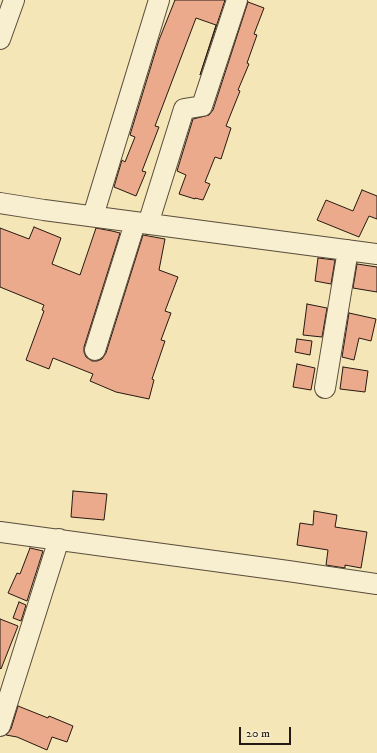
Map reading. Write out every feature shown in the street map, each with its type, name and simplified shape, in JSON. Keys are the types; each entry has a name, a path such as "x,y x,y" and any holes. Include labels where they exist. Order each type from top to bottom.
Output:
{"street":[{"path":"0,39 14,0"},
{"path":"92,216 159,0"},
{"path":"95,350 184,109 202,106 237,0"},
{"path":"0,203 377,254"},
{"path":"325,388 348,250"},
{"path":"0,532 377,584"},
{"path":"0,726 59,539"}],"building":[{"path":"175,0 225,0 200,75 216,25 196,18 155,126 159,127 142,171 146,172 136,196 114,187 122,160 125,162 135,137 130,135 159,40"},
{"path":"248,2 264,8 254,34 257,35 247,63 249,64 238,90 240,91 226,126 231,128 221,159 215,157 205,182 210,184 203,200 179,194 186,175 177,171 193,119 209,115 213,110"},
{"path":"362,190 377,196 377,219 369,216 359,237 317,220 326,200 353,211"},
{"path":"34,227 61,238 52,264 80,275 96,228 120,233 84,347 86,357 92,361 102,359 106,353 143,235 165,239 159,270 178,277 165,311 171,313 161,340 165,341 152,379 154,380 149,399 116,392 90,381 93,374 53,358 49,369 26,360 44,311 42,310 44,305 0,287 0,228 29,239"},
{"path":"318,258 335,260 331,284 315,281"},
{"path":"357,264 377,267 377,292 353,288"},
{"path":"307,304 327,308 322,337 303,335"},
{"path":"349,313 376,319 371,341 359,338 354,360 342,357"},
{"path":"297,339 312,341 310,355 295,352"},
{"path":"297,364 315,368 311,390 293,387"},
{"path":"343,367 368,371 365,392 340,389"},
{"path":"73,491 107,494 104,520 71,517"},
{"path":"314,511 337,515 335,527 367,532 361,568 345,565 345,568 326,565 328,550 297,545 300,523 313,525"},
{"path":"30,548 43,551 27,601 8,593 17,573 20,574"},
{"path":"19,602 26,605 21,621 13,618"},
{"path":"0,619 18,626 1,669 0,668"},
{"path":"18,706 73,726 67,742 52,737 47,750 17,737 6,735 11,729"}]}
